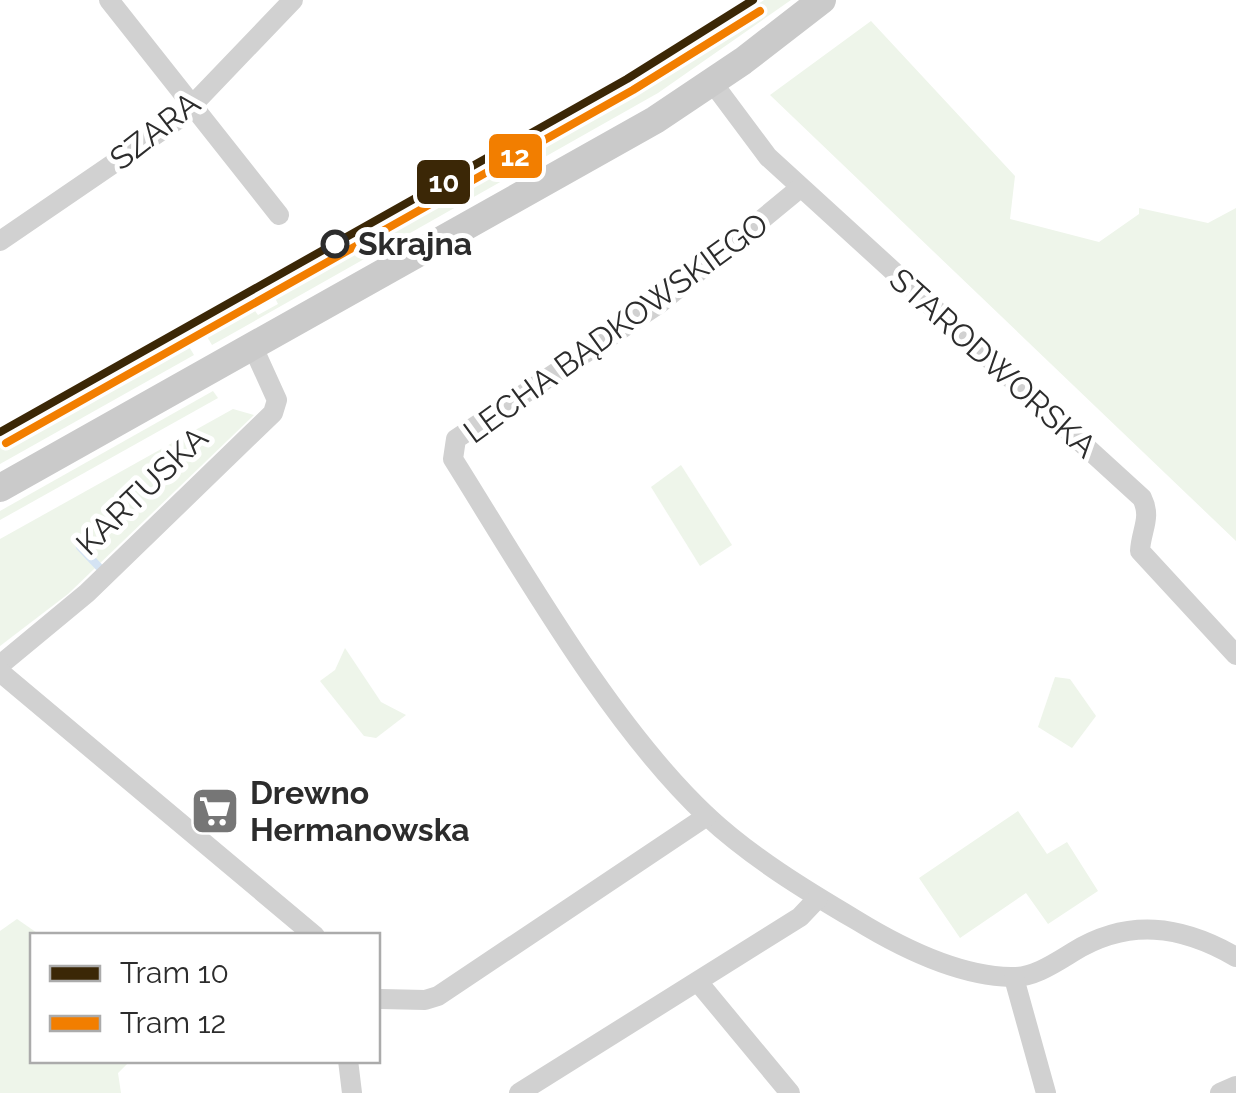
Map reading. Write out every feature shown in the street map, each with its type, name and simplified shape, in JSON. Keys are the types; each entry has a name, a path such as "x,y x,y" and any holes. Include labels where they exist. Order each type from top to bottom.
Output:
{"main road":[{"name":"KARTUSKA","path":"0,488 613,144 712,82 822,0"}],"street":[{"path":"109,0 278,215"},
{"name":"SZARA","path":"0,241 193,106 294,0"},
{"name":"STARODWORSKA","path":"712,82 768,157 800,188 1142,498 1147,527 1140,551 1236,655"},
{"name":"LECHA BĄDKOWSKIEGO","path":"800,188 659,304 456,440 453,459 614,703 707,816 818,898 924,954 974,971 1014,978"},
{"name":"KARTUSKA","path":"0,668 87,592 273,413 277,400 274,389 252,345"},
{"path":"0,668 312,933"},
{"path":"380,999 425,1000 438,996 707,816"},
{"path":"520,1093 800,916 818,898"},
{"path":"1046,1093 1014,978 1048,968 1094,939 1130,927 1170,930 1236,957"},
{"path":"698,982 790,1093"},
{"path":"348,1063 352,1093"},
{"path":"1220,1093 1236,1086"}],"shaded area":[{"path":"764,0 791,0 658,93 212,345 206,335 253,308 258,315 278,304 274,296 367,243 363,234 703,42"},
{"path":"871,21 1015,176 1010,219 1099,242 1139,214 1139,208 1208,223 1236,208 1236,541 770,95"},
{"path":"182,335 194,355 0,464 0,437"},
{"path":"213,391 218,398 0,520 0,511"},
{"path":"233,409 254,415 68,594 0,646 0,539"},
{"path":"681,465 732,545 700,566 651,487"},
{"path":"345,648 381,702 406,715 376,738 364,736 320,681 335,670"},
{"path":"1055,677 1070,679 1096,716 1072,748 1038,727"},
{"path":"1018,811 1047,854 1067,842 1098,891 1048,924 1026,893 960,938 919,878"},
{"path":"17,919 37,933 30,933 30,1063 128,1063 118,1073 121,1093 0,1093 0,931"}],"waterway":[{"path":"80,547 99,567"}],"tram line":[{"name":"10","path":"0,432 627,79 753,0"},
{"name":"12","path":"6,443 633,90 760,11"}],"place":[{"name":"Skrajna","path":"335,244"},
{"name":"Drewno Hermanowska","path":"215,811"}]}
